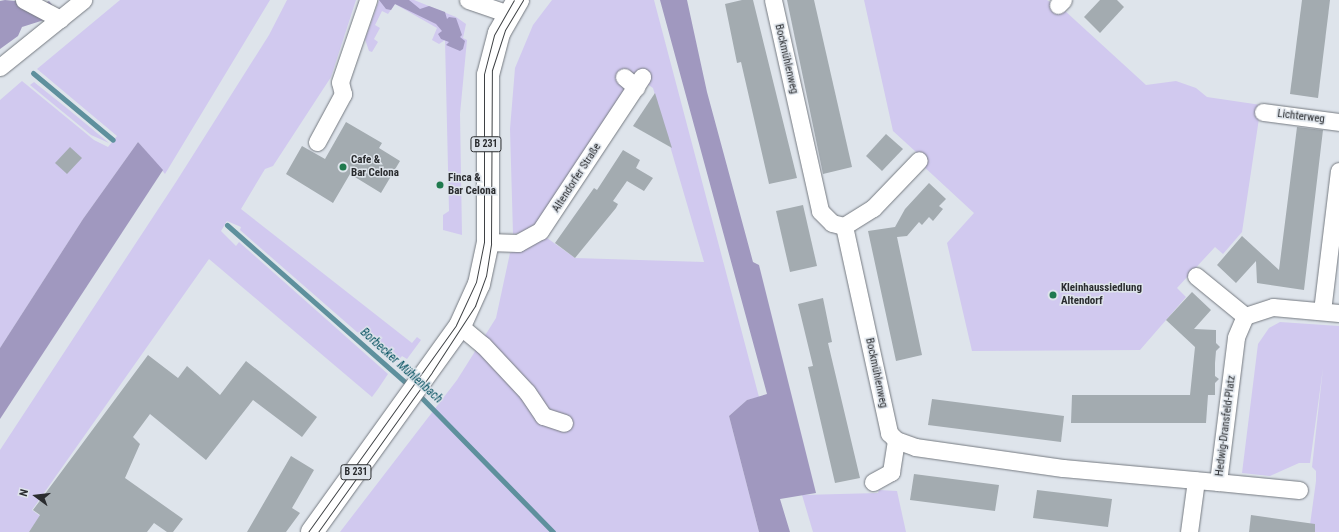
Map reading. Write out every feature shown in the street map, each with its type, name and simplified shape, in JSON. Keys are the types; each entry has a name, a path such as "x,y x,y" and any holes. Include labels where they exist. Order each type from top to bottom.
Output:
{"main road":[{"name":"B 231","path":"312,532 430,370 460,326 479,284 488,242 488,75 494,47 513,7"}],"street":[{"path":"24,0 60,19"},
{"path":"0,67 83,0"},
{"path":"317,142 343,94 340,82 368,0"},
{"path":"468,0 513,7"},
{"name":"Bockmühlenweg","path":"773,0 820,211 832,223 844,226 889,433 896,440"},
{"name":"Altendorfer Straße","path":"488,242 518,243 540,231 634,80"},
{"name":"Lichterweg","path":"1263,112 1339,122"},
{"path":"844,226 873,208 919,160"},
{"path":"1322,311 1339,171"},
{"path":"1196,276 1245,316 1273,307 1339,313"},
{"name":"Hedwig-Dransfeld-Platz","path":"1245,316 1236,337 1218,482 1299,490"},
{"path":"460,326 483,345 522,386 543,416 564,423"},
{"path":"873,482 891,472 896,440 915,447 1063,468 1218,482"},
{"path":"1189,532 1196,480"}],"shaded area":[{"path":"5,0 43,4 49,1 53,6 44,20 22,27 18,36 0,49 0,1"},
{"path":"120,0 270,0 165,174 138,142 83,219 0,348 0,100 22,81 94,140 108,147 117,136 37,69"},
{"path":"287,0 356,0 331,77 273,166 265,169 241,209 412,343 417,337 421,340 407,359 402,356 397,362 383,351 381,353 240,230 241,227 227,221 221,231 236,246 239,242 388,374 378,389 372,397 209,259 32,510 40,516 29,532 0,532 0,450 176,182 269,35"},
{"path":"379,0 414,0 456,17 466,24 463,38 467,40 460,114 462,235 443,230 443,215 449,211 445,40 439,44 432,40 437,28 395,4 388,14 382,11 375,25 380,28 374,39 378,42 372,52 369,51 365,39"},
{"path":"379,0 409,0 420,9 429,6 445,12 447,19 449,17 456,18 462,35 460,37 465,41 463,49 460,51 446,45 449,42 441,39 438,34 442,31 436,24 395,4 391,10 386,9"},
{"path":"552,0 654,0 759,397 747,400 729,416 759,532 340,532 457,380 496,318 510,253 547,238 575,258 704,262 653,88 634,75 541,221 521,233 513,234 510,129 515,68 533,25"},
{"path":"660,0 687,0 707,92 753,262 759,265 816,493 780,499 790,532 759,532 729,416 747,400 767,394"},
{"path":"864,0 1047,0 1064,10 1146,85 1176,81 1196,88 1207,97 1261,105 1242,232 1223,254 1215,247 1177,288 1186,297 1140,350 972,351 947,243 974,213 921,164 916,152 893,131"},
{"path":"34,82 109,143 91,135 30,85"},
{"path":"138,142 163,170 0,419 0,348 83,219"},
{"path":"1280,322 1339,326 1339,532 1309,532 1316,481 1316,471 1312,467 1323,368 1310,463 1299,463 1270,476 1242,473 1258,344 1269,328"},
{"path":"879,490 897,491 906,532 813,532 802,495 878,493"}],"building":[{"path":"742,0 753,0 797,178 769,184 741,62 737,63 725,4"},
{"path":"787,0 814,0 852,167 823,174"},
{"path":"1100,0 1117,0 1124,7 1100,33 1084,17"},
{"path":"1302,0 1330,0 1318,98 1290,94"},
{"path":"655,93 672,148 633,126"},
{"name":"Cafe & Bar Celona","path":"346,122 382,143 379,148 400,161 381,193 350,174 333,203 286,174 302,146 325,159"},
{"path":"1297,127 1323,130 1304,290 1257,283 1256,261 1236,283 1217,265 1242,236 1279,270"},
{"path":"886,134 903,149 882,171 866,156"},
{"path":"70,147 82,158 67,174 55,163"},
{"path":"623,150 640,160 636,168 653,178 644,191 627,181 613,201 618,204 616,208 575,258 555,243 594,188 597,190"},
{"path":"929,183 946,199 939,206 943,209 933,221 929,217 922,225 919,222 907,236 897,237 922,355 896,361 868,231 895,227 905,209"},
{"path":"803,205 817,266 790,272 776,211"},
{"path":"1192,292 1211,310 1194,329 1216,330 1216,343 1220,347 1216,351 1215,363 1215,376 1219,379 1215,383 1215,395 1208,395 1206,423 1071,423 1072,395 1190,395 1195,347 1166,320"},
{"path":"823,298 832,342 828,343 860,478 835,483 808,367 813,366 798,304"},
{"path":"148,355 178,378 187,366 220,395 246,361 317,417 302,437 253,400 206,460 150,414 133,437 140,444 125,478 183,519 173,532 167,532 154,523 147,532 29,532 40,515 33,510"},
{"path":"932,399 1064,416 1061,442 928,425"},
{"path":"291,456 314,470 292,508 300,513 286,532 247,532"},
{"path":"914,474 999,485 995,511 910,500"},
{"path":"1037,490 1112,499 1108,527 1033,518"},
{"path":"1251,515 1315,524 1315,532 1249,532"}],"waterway":[{"name":"Borbecker Mühlenbach","path":"33,73 113,140"},
{"name":"Borbecker Mühlenbach","path":"227,225 411,387"},
{"name":"Borbecker Mühlenbach","path":"418,394 553,532"}],"tram line":[{"path":"308,532 456,325 476,282 484,242 484,74 494,35 514,0"},
{"path":"318,532 432,372 475,306 486,276 491,243 492,70 505,30 523,0"}],"place":[{"name":"Cafe & Bar Celona","path":"343,167"},
{"name":"Finca & Bar Celona","path":"440,185"},
{"name":"Kleinhaussiedlung Altendorf","path":"1053,295"}]}
